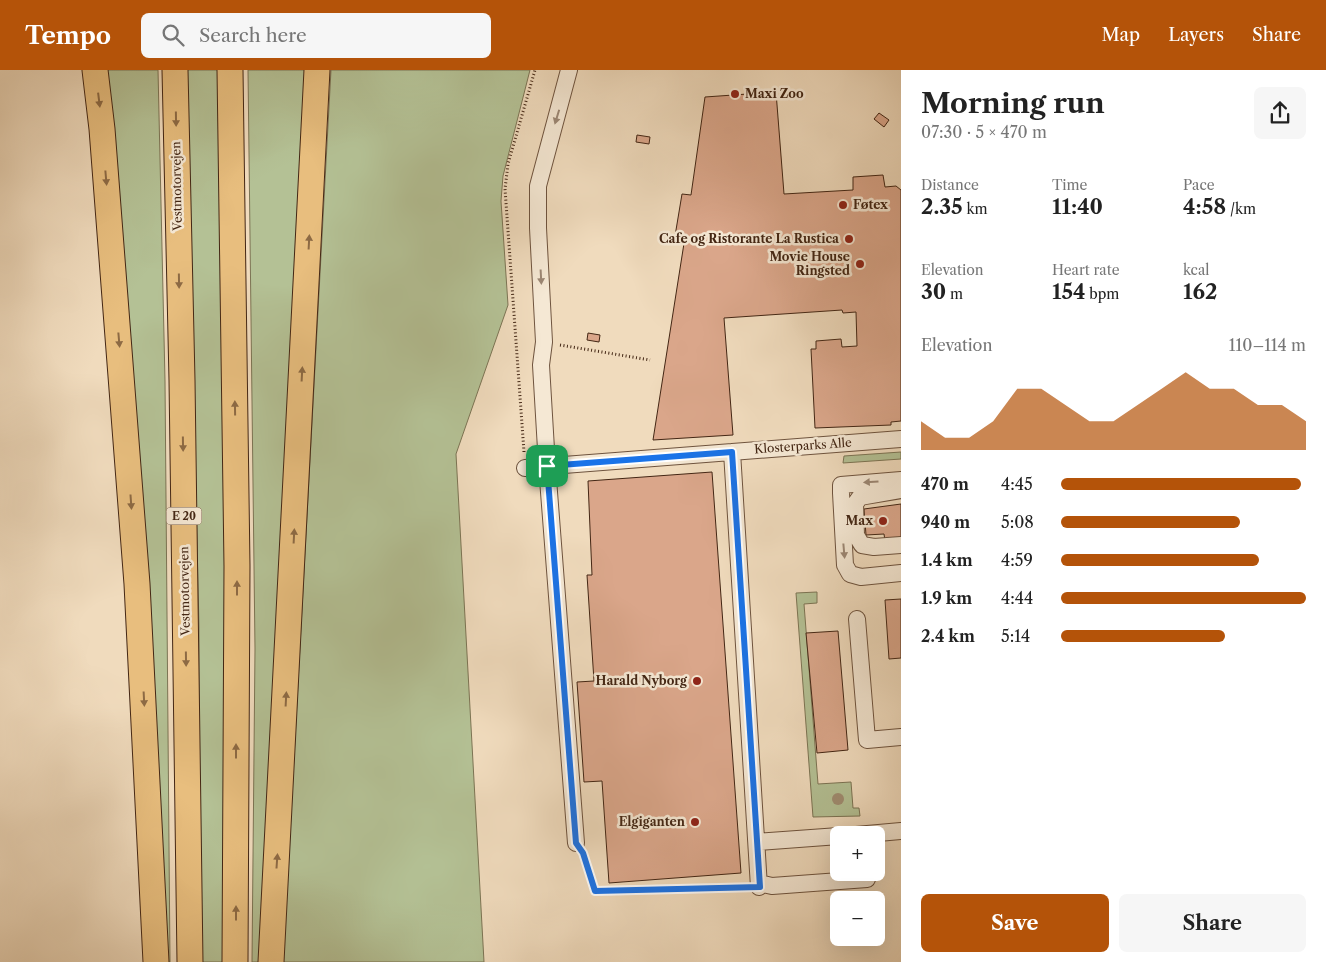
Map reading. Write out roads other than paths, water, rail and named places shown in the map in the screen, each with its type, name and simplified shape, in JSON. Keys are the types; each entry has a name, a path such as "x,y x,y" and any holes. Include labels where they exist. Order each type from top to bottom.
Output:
{"highway":[{"path":"95,70 102,129 138,584 156,962"},
{"name":"Vestmotorvejen","path":"175,70 182,380 190,962"},
{"path":"230,70 237,566 235,962"},
{"path":"271,962 317,70"}],"street":[{"path":"569,70 538,186 538,228 544,342 541,365 547,466 576,843"},
{"name":"Klosterparks Alle","path":"525,468 901,439"},
{"path":"732,452 759,885 772,886 840,881"},
{"path":"901,480 842,484 841,493 845,565 850,574 861,577 901,573"},
{"path":"901,490 860,497 855,504 856,535 862,544 874,547 901,545"},
{"path":"857,620 867,740 901,737"},
{"path":"885,833 901,832"},
{"path":"757,842 830,837"}],"place":[{"name":"Maxi Zoo","path":"735,94"},
{"name":"Føtex","path":"843,205"},
{"name":"Cafe og Ristorante La Rustica","path":"849,239"},
{"name":"Movie House Ringsted","path":"860,264"},
{"name":"Max","path":"883,521"},
{"name":"Harald Nyborg","path":"697,681"},
{"name":"Elgiganten","path":"695,822"}]}
